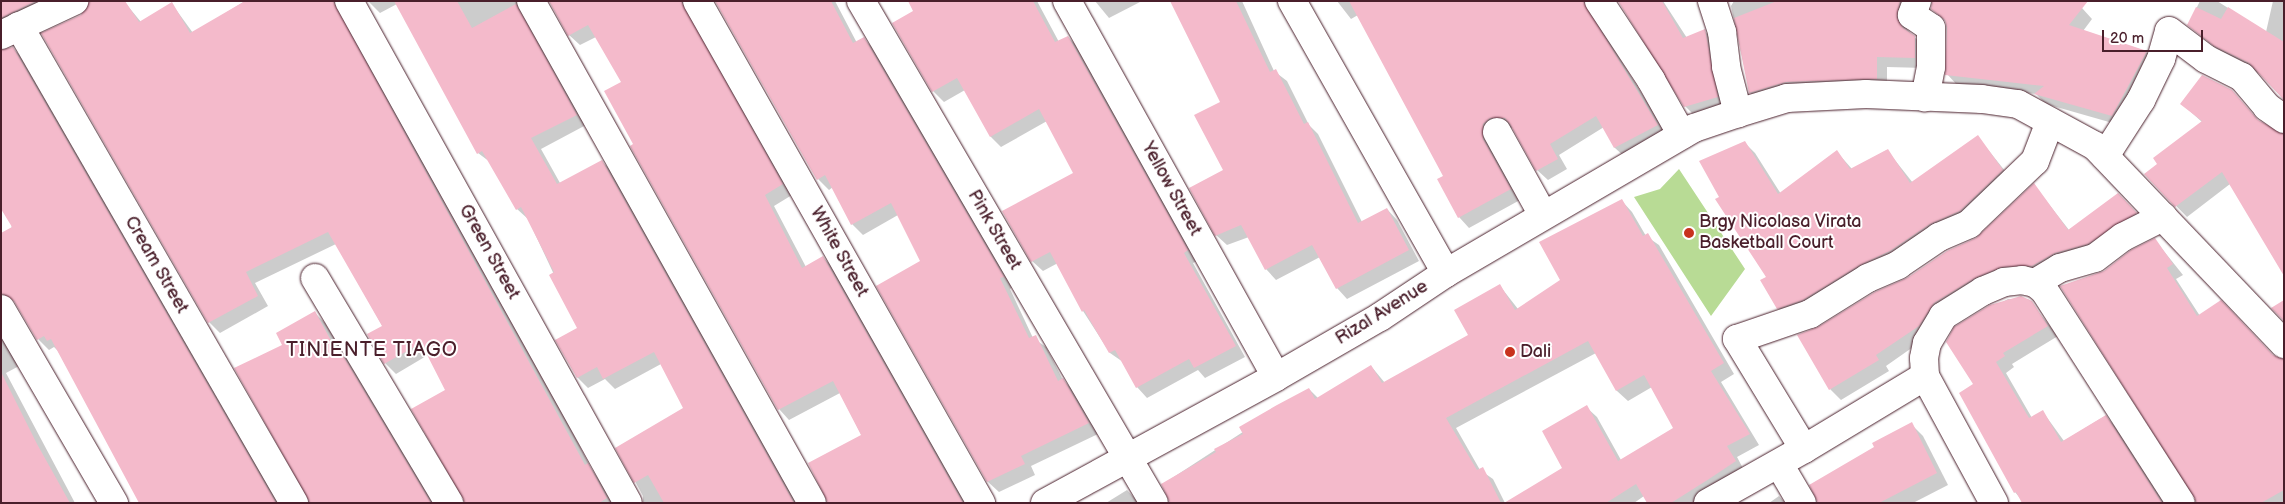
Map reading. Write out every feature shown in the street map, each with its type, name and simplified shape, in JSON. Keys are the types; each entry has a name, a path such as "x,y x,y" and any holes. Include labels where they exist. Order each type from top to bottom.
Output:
{"street":[{"path":"10,31 74,1"},
{"name":"Green Street","path":"349,1 628,503"},
{"path":"531,1 812,503"},
{"name":"White Street","path":"697,1 980,503"},
{"name":"Pink Street","path":"861,1 1127,460 1154,503"},
{"name":"Yellow Street","path":"1066,1 1276,377"},
{"name":"Rizal Avenue","path":"1045,503 1127,460 1276,377 1380,317 1446,273 1292,1"},
{"path":"1599,1 1652,80 1682,135"},
{"path":"1712,1 1722,32 1726,67 1738,114"},
{"path":"1917,1 1912,15 1931,28 1931,67 1925,97"},
{"name":"Cream Street","path":"10,31 294,503"},
{"path":"2105,156 2141,100 2161,59 2169,31 2206,59 2242,77 2267,108 2284,119"},
{"path":"1446,273 1694,128 1787,98 1866,94 1982,99 2018,104 2095,146 2284,344"},
{"path":"1804,449 1737,339 1810,314 1868,278 1898,265 1939,237 1969,224 2035,161 2050,122"},
{"path":"1497,132 1543,215"},
{"path":"1994,503 1925,376 1927,342 1943,316 2004,282 2035,283 2060,268 2095,258 2123,237 2163,217"},
{"path":"315,278 449,503"},
{"path":"2035,283 2044,290 2081,344 2181,503"},
{"path":"1,309 114,503"},
{"path":"1708,503 1779,464 1925,376"},
{"path":"1779,464 1802,503"}],"green space":[{"name":"Brgy Nicolasa Virata Basketball Court","path":"1679,169 1745,269 1711,316 1634,197 1660,189"}],"building":[{"path":"1,1 36,1 1,18"},
{"path":"89,1 125,1 139,22 172,2 190,33 245,1 333,1 585,465 588,463 607,498 599,503 465,503 411,409 445,390 421,343 384,364 367,334 382,326 328,232 246,272 258,296 208,323 41,33 81,15"},
{"path":"394,1 457,1 472,28 516,4 577,115 531,138 557,184 602,160 794,503 664,503 648,475 634,483 615,448 683,408 654,352 603,379 597,367 577,378 555,340 577,328 549,275 554,272 521,207 516,210 482,151 477,154"},
{"path":"549,1 681,1 783,184 765,195 802,268 823,256 963,503 828,503 808,463 861,435 833,381 778,410 630,146 633,144 604,91 621,82 588,25 568,36"},
{"path":"715,1 831,1 853,43 864,37 1004,277 1000,278 1029,338 1036,335 1058,381 1063,378 1089,423 1021,456 1025,464 987,482 876,286 920,261 891,203 851,225 825,175 817,180"},
{"path":"908,1 1033,1 1055,42 1068,36 1188,250 1184,253 1236,346 1194,368 1189,359 1136,388 1115,350 1109,353 1084,310 1082,312 1050,252 1031,262 1002,211 1073,173 1039,109 990,137 957,78 932,92 892,23 913,11"},
{"path":"1170,1 1236,1 1270,72 1276,69 1304,124 1308,122 1358,223 1387,208 1409,250 1336,289 1312,245 1265,270 1241,225 1215,236 1189,188 1223,170 1194,115 1220,102"},
{"path":"1349,1 1583,1 1658,125 1614,148 1596,116 1550,144 1558,159 1536,171 1505,118 1490,118 1483,124 1483,139 1511,189 1458,218 1437,179 1443,176"},
{"path":"1618,1 1662,1 1683,38 1705,29 1718,97 1684,107"},
{"path":"1777,1 1900,1 1897,17 1903,28 1915,36 1915,58 1877,57 1877,79 1786,82 1749,93 1734,18"},
{"path":"1932,1 2088,1 2069,25 2147,51 2112,116 2034,94 2044,86 1945,75 1947,28 1945,20 1931,9"},
{"path":"2196,7 2221,19 2228,7 2284,42 2284,100 2249,63 2214,46 2187,25"},
{"path":"13,47 276,503 139,503 51,339 47,341 44,336 37,340 14,301 1,293 1,233 12,227 1,209 1,50"},
{"path":"2202,75 2232,90 2258,120 2284,134 2284,276 2222,172 2175,207 2144,174 2157,164 2153,158 2202,121 2180,104"},
{"path":"1978,135 2003,170 1960,211 1930,224 1890,251 1860,265 1803,300 1777,309 1760,280 1766,277 1715,199 1719,197 1699,161 1745,141 1778,194 1837,150 1850,169 1888,149 1910,183"},
{"path":"2034,183 2068,230 2118,193 2137,213 2088,244 2055,253 2032,266 2002,267 1975,278 1934,303 1919,326 1876,355 1879,360 1829,390 1797,335 1818,327 1875,292 1907,278 1947,251 1976,238"},
{"path":"1622,199 1643,236 1648,233 1724,363 1711,371 1750,434 1727,446 1736,461 1671,503 1647,503 1636,484 1606,503 1504,503 1562,468 1542,431 1587,405 1618,461 1673,428 1644,375 1616,391 1588,341 1446,418 1477,470 1483,467 1501,503 1170,503 1161,484 1216,452 1214,449 1243,434 1239,427 1277,405 1309,388 1315,399 1371,365 1382,383 1468,335 1454,310 1500,284 1515,310 1560,280 1539,242"},
{"path":"2155,238 2173,264 2167,268 2197,316 2221,300 2273,355 2284,359 2284,490 2261,503 2197,503 2060,286 2104,271 2131,250"},
{"path":"2021,296 2032,301 2048,326 2003,353 2005,356 1996,362 2029,418 2043,410 2061,442 2106,415 2162,503 2022,503 2016,492 2014,493 1959,393 1973,384 1946,342 1954,327 1990,305"},
{"path":"2284,300 2284,321 2271,308"},
{"path":"315,311 336,350 339,349 431,503 310,503 234,368 282,345 276,333"},
{"path":"1,372 37,444 70,503 1,503"},
{"path":"1912,422 1937,473 1879,503 1818,503 1809,485 1874,447 1872,443"}],"place":[{"name":"Brgy Nicolasa Virata Basketball Court","path":"1689,233"},
{"name":"Dali","path":"1510,352"}],"district":[{"name":"TINIENTE TIAGO","path":"372,350"}]}
